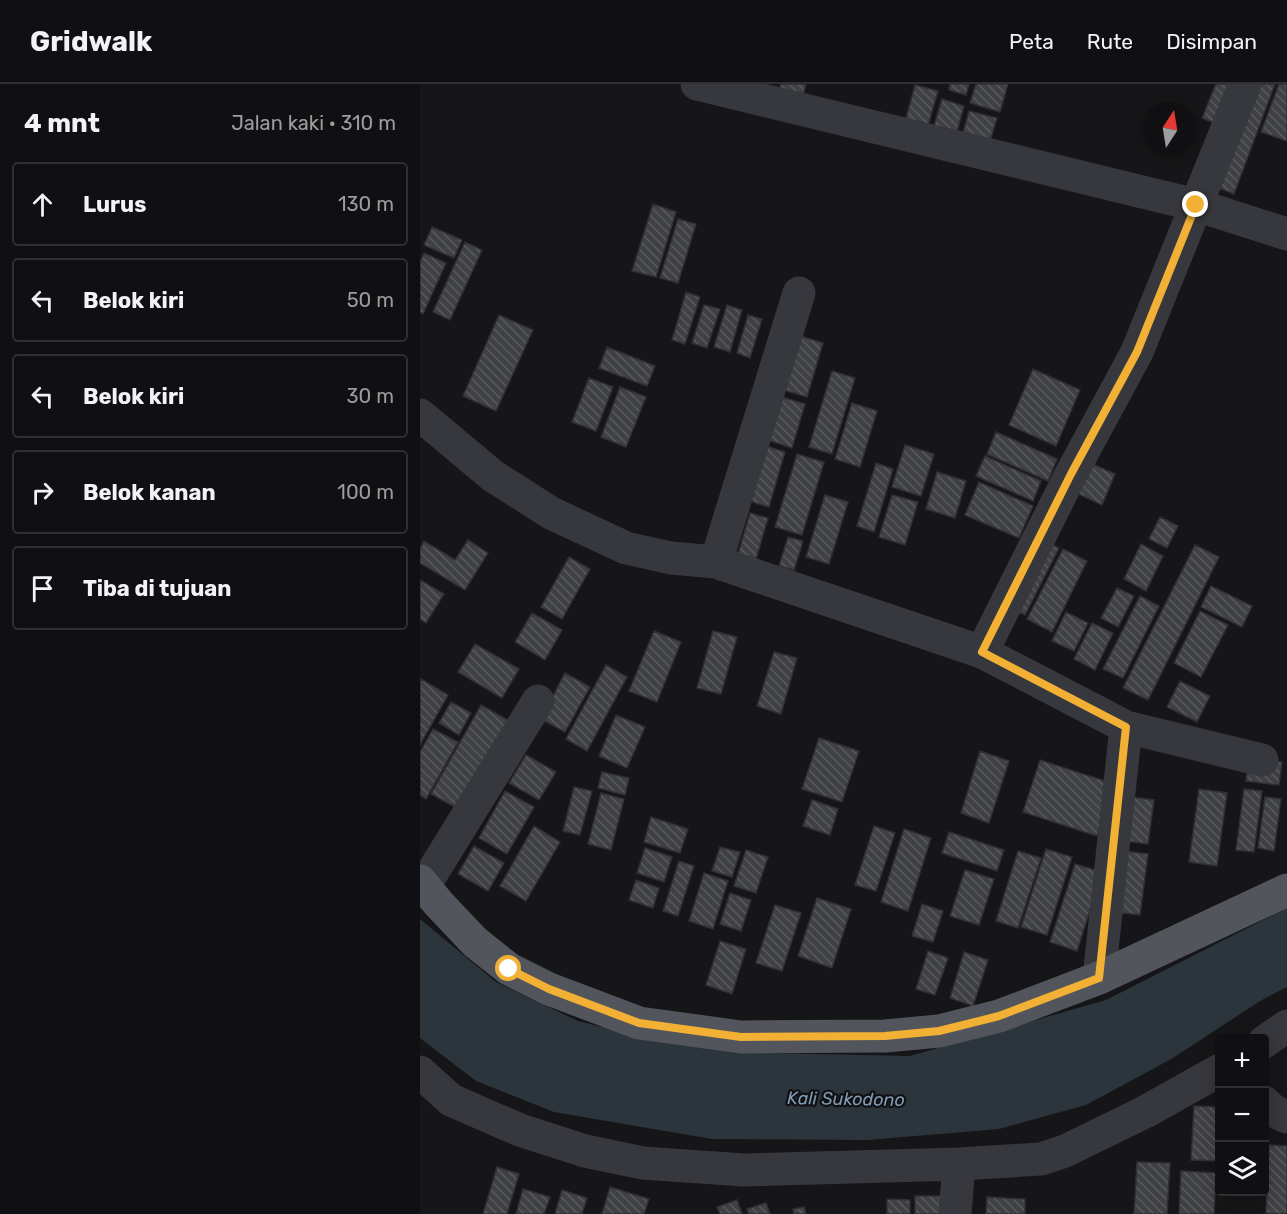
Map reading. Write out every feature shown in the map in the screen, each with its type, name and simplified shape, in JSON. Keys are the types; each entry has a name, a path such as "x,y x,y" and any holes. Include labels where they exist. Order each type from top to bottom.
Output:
{"main road":[{"path":"422,884 475,942 509,969 549,989 639,1023 741,1037 783,1038 885,1036 939,1031 999,1016 1099,978 1287,890"}],"street":[{"path":"697,84 1196,205 1287,234"},
{"path":"982,652 1071,474 1137,352 1245,84"},
{"path":"716,562 799,293"},
{"path":"420,415 493,476 551,513 626,548 670,558 716,562 982,652 1126,727 1262,760"},
{"path":"422,884 538,701"},
{"path":"1099,978 1126,727"},
{"path":"1269,1039 1287,1026"},
{"path":"420,1072 452,1100 520,1130 585,1151 643,1163 744,1170 959,1164 1041,1159 1065,1151 1145,1112 1215,1073"},
{"path":"1269,1108 1287,1117"},
{"path":"954,1214 959,1164"}],"water":[{"name":"Kali Sukodono","path":"1287,908 1287,987 1260,1001 1173,1058 1086,1105 999,1129 867,1140 712,1139 554,1112 476,1081 420,1038 420,919 496,982 578,1021 657,1041 769,1053 910,1056 1106,1000"}],"building":[{"path":"781,84 806,84 803,96 779,89"},
{"path":"950,84 969,84 966,95 949,90"},
{"path":"976,84 1008,84 1000,112 970,103"},
{"path":"1216,84 1239,84 1222,126 1202,118"},
{"path":"1252,84 1275,84 1234,194 1214,186"},
{"path":"1279,84 1287,84 1287,141 1261,132"},
{"path":"915,85 938,91 927,129 905,122"},
{"path":"942,99 964,106 956,135 933,129"},
{"path":"969,111 997,118 990,141 963,133"},
{"path":"653,204 676,212 656,277 632,271"},
{"path":"678,219 696,224 678,283 660,278"},
{"path":"432,227 462,240 454,258 424,245"},
{"path":"465,242 482,250 450,320 433,312"},
{"path":"424,253 446,263 423,314 420,312 420,262"},
{"path":"686,292 700,297 685,344 672,340"},
{"path":"704,305 720,309 707,348 692,343"},
{"path":"727,305 742,310 730,352 714,347"},
{"path":"499,315 533,330 496,411 463,396"},
{"path":"748,315 762,319 750,358 737,353"},
{"path":"794,334 823,343 807,397 777,388"},
{"path":"607,347 655,366 647,386 599,368"},
{"path":"1033,369 1080,390 1056,446 1009,425"},
{"path":"832,371 855,378 832,454 809,447"},
{"path":"589,378 613,387 596,431 572,422"},
{"path":"620,387 646,397 626,447 601,437"},
{"path":"775,395 805,404 792,448 762,438"},
{"path":"852,403 877,411 860,467 835,459"},
{"path":"996,432 1057,459 1048,481 987,454"},
{"path":"763,445 785,452 769,507 746,500"},
{"path":"905,445 934,454 921,496 892,487"},
{"path":"797,454 824,462 802,535 775,527"},
{"path":"985,456 1041,481 1033,501 976,476"},
{"path":"1088,462 1115,474 1102,505 1074,492"},
{"path":"876,463 893,469 874,532 857,526"},
{"path":"937,472 966,481 955,518 926,509"},
{"path":"979,482 1033,506 1019,538 965,515"},
{"path":"825,495 848,502 829,564 806,557"},
{"path":"892,495 918,502 905,545 879,537"},
{"path":"750,513 768,518 756,559 738,554"},
{"path":"1160,517 1178,526 1167,548 1149,539"},
{"path":"788,537 803,541 794,570 779,566"},
{"path":"468,540 488,553 465,590 420,563 420,549 424,541 455,560"},
{"path":"1042,540 1059,548 1025,615 1009,607"},
{"path":"1141,544 1163,556 1146,591 1124,579"},
{"path":"1195,545 1219,557 1148,700 1123,688"},
{"path":"1063,549 1087,561 1052,632 1027,619"},
{"path":"569,557 590,569 562,619 541,607"},
{"path":"420,580 444,594 426,623 420,619"},
{"path":"1211,586 1252,606 1242,627 1201,607"},
{"path":"1117,588 1134,596 1118,627 1101,618"},
{"path":"1140,596 1159,606 1123,678 1103,669"},
{"path":"1200,611 1228,625 1201,677 1174,663"},
{"path":"1066,612 1088,623 1074,651 1052,641"},
{"path":"532,613 562,630 545,660 515,642"},
{"path":"1092,623 1113,633 1095,670 1074,659"},
{"path":"654,631 681,642 657,702 629,691"},
{"path":"713,631 737,637 721,694 697,688"},
{"path":"475,644 519,669 502,698 458,672"},
{"path":"774,652 797,658 781,714 757,706"},
{"path":"606,665 627,677 587,751 566,739"},
{"path":"565,673 590,687 565,732 541,719"},
{"path":"421,679 448,695 420,745 420,681"},
{"path":"1180,681 1210,696 1197,722 1167,707"},
{"path":"451,702 471,713 459,735 439,723"},
{"path":"481,705 513,723 462,811 431,794"},
{"path":"616,715 645,727 627,768 599,756"},
{"path":"433,729 458,742 426,799 420,795 420,752"},
{"path":"819,738 859,751 842,802 802,789"},
{"path":"980,751 1009,761 989,823 961,813"},
{"path":"526,755 556,772 539,800 509,783"},
{"path":"1249,758 1282,762 1279,785 1246,781"},
{"path":"1040,760 1114,784 1097,836 1023,812"},
{"path":"602,772 629,778 625,795 598,788"},
{"path":"574,787 592,791 580,835 563,831"},
{"path":"1199,789 1227,793 1217,866 1189,862"},
{"path":"1244,789 1262,791 1254,852 1236,850"},
{"path":"505,791 534,807 507,854 479,838"},
{"path":"601,793 624,799 611,850 588,844"},
{"path":"1131,797 1154,800 1148,844 1125,841"},
{"path":"1265,797 1281,799 1274,851 1258,848"},
{"path":"812,800 838,809 830,835 803,826"},
{"path":"651,817 688,829 680,853 644,842"},
{"path":"534,826 560,842 526,901 500,886"},
{"path":"874,826 895,833 876,891 855,885"},
{"path":"904,829 931,838 908,911 881,902"},
{"path":"949,832 1004,850 997,871 942,853"},
{"path":"474,846 504,863 488,891 458,874"},
{"path":"720,847 740,852 732,877 712,871"},
{"path":"645,848 672,857 664,882 637,873"},
{"path":"1046,849 1072,857 1047,935 1021,927"},
{"path":"746,850 768,857 756,893 734,886"},
{"path":"1018,851 1041,858 1018,928 996,921"},
{"path":"1123,851 1148,854 1140,915 1114,912"},
{"path":"679,861 694,866 678,916 663,911"},
{"path":"1075,864 1102,872 1077,951 1050,942"},
{"path":"965,870 994,879 979,925 950,916"},
{"path":"704,873 728,881 713,929 689,921"},
{"path":"636,880 659,888 653,908 629,900"},
{"path":"730,893 751,900 741,931 720,924"},
{"path":"817,898 851,909 832,968 798,956"},
{"path":"922,904 943,911 933,942 912,936"},
{"path":"775,905 801,913 782,971 756,963"},
{"path":"720,941 746,949 732,994 706,985"},
{"path":"928,951 948,958 935,995 916,989"},
{"path":"964,952 988,960 973,1006 950,998"},
{"path":"1194,1106 1215,1107 1215,1161 1191,1160"},
{"path":"1269,1145 1287,1146 1287,1214 1266,1213 1267,1196 1269,1196"},
{"path":"1137,1162 1170,1163 1167,1214 1134,1214"},
{"path":"497,1167 519,1174 507,1214 483,1214"},
{"path":"1181,1171 1215,1173 1214,1214 1179,1214"},
{"path":"610,1187 649,1199 644,1214 602,1214"},
{"path":"523,1189 550,1197 544,1214 516,1214"},
{"path":"562,1190 587,1198 582,1214 555,1214"},
{"path":"915,1196 941,1196 941,1214 915,1214"},
{"path":"987,1197 1025,1199 1025,1214 986,1214"},
{"path":"887,1199 910,1200 910,1214 887,1214"},
{"path":"737,1200 742,1214 720,1214 717,1207"},
{"path":"766,1203 770,1214 749,1214 747,1209"},
{"path":"804,1207 806,1214 794,1214 793,1209"}],"route":[{"path":"509,969 549,989 639,1023 741,1037 794,1038 885,1036 939,1031 999,1016 1099,978 1126,727 982,652 1071,474 1137,352 1196,205"}]}
